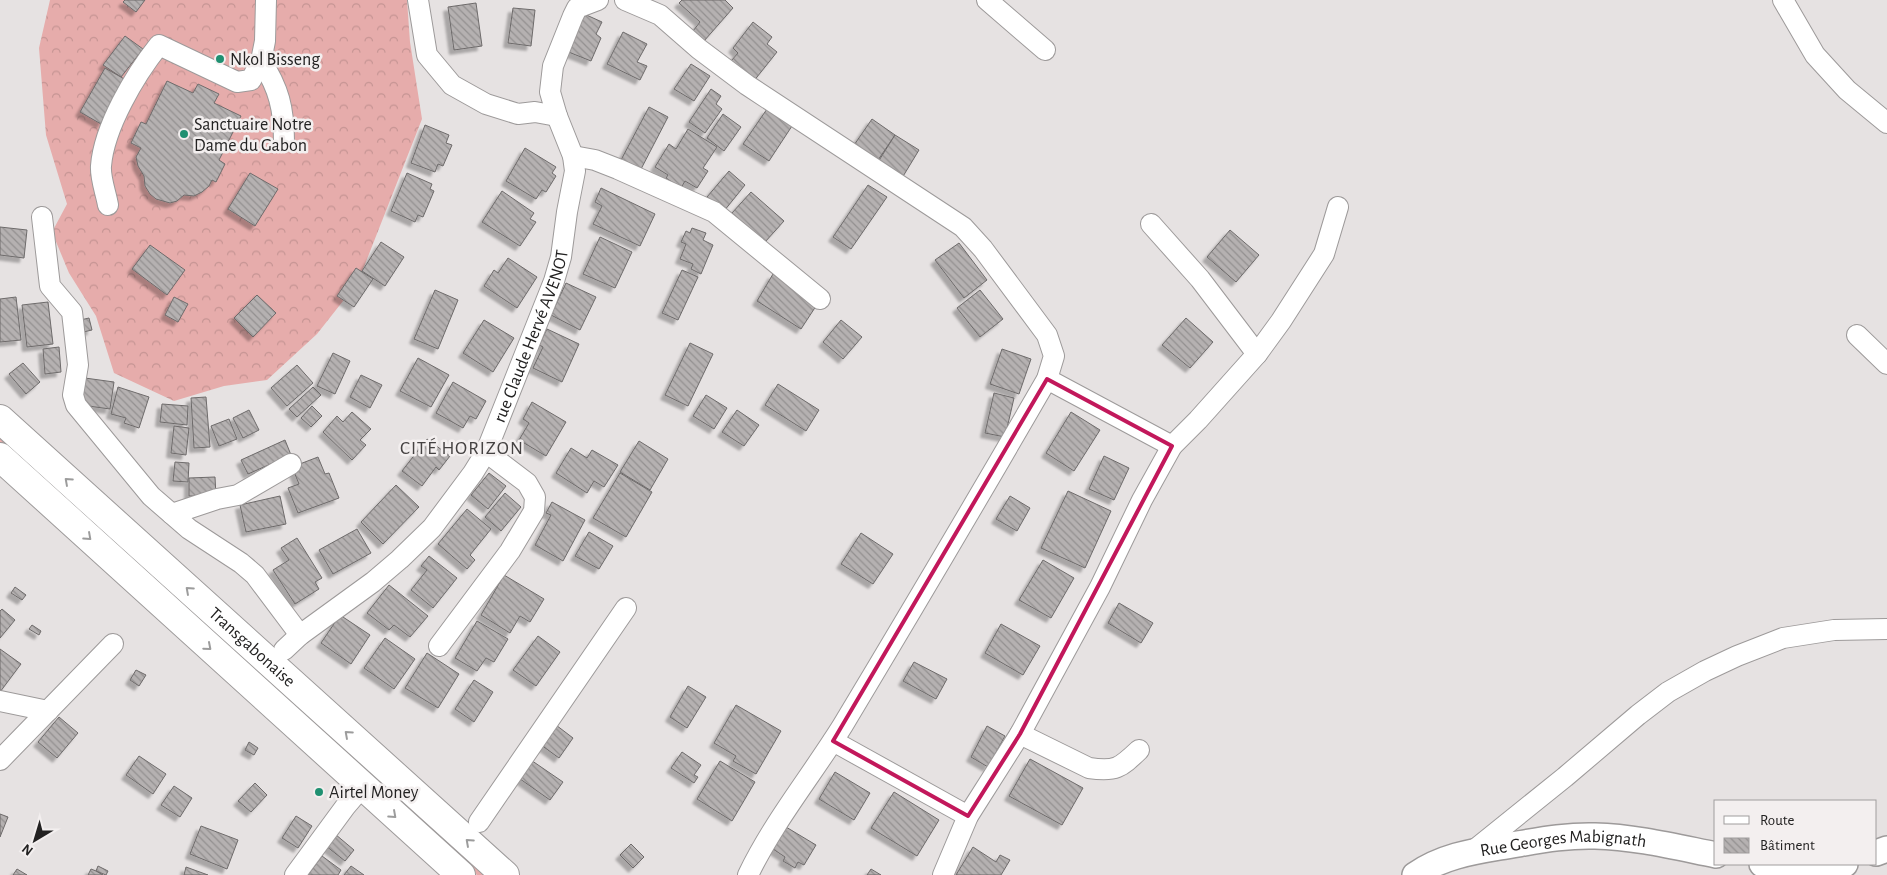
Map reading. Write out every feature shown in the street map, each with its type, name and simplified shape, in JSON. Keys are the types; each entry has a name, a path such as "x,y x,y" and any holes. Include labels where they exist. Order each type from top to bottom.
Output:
{"highway":[{"name":"Transgabonaise","path":"0,419 505,875"},
{"name":"Transgabonaise","path":"0,457 461,875"}],"main road":[{"name":"Rue Georges Mabignath","path":"1414,875 1438,861 1473,851 1559,838 1594,836 1636,840 1714,855"},
{"path":"1770,865 1808,870 1840,868"}],"street":[{"path":"108,205 101,168 108,133 142,67 159,45 237,82 250,80 261,61 265,41 266,0"},
{"path":"418,0 427,55 452,86 486,104 518,114 535,112 558,116"},
{"name":"rue Claude Hervé AVENOT","path":"284,650 300,635 374,582 432,528 486,452 554,281 561,257 566,212 575,171 573,156 550,92 553,66 577,8 598,0"},
{"path":"625,0 660,15 699,49 740,79 974,237 1047,335 1054,356 1047,379 933,575 833,740 769,835 748,875"},
{"path":"987,0 1045,50"},
{"path":"1783,0 1815,55 1847,90 1887,123"},
{"path":"261,61 272,78 281,102 284,142"},
{"path":"573,156 594,160 618,169 714,212 820,299"},
{"path":"943,875 968,816 1020,734 1100,587 1142,500 1172,446 1257,354 1281,321 1324,254 1338,207"},
{"path":"42,217 50,286 72,312 78,365 73,395 76,405 151,496 189,529 241,563 255,575 300,635"},
{"path":"1152,224 1200,279 1257,354"},
{"path":"1857,335 1887,364"},
{"path":"1047,379 1172,446"},
{"path":"439,646 510,551 534,511 534,497 527,483 486,452"},
{"path":"172,514 217,499 238,495 291,464"},
{"path":"479,822 626,608"},
{"path":"1473,851 1638,715 1668,692 1705,671 1736,656 1783,638 1834,630 1887,630"},
{"path":"0,760 95,660 113,644"},
{"path":"0,700 48,711"},
{"path":"1020,734 1089,768 1101,770 1114,769 1124,764 1139,750"},
{"path":"833,740 968,816"},
{"path":"295,875 362,787"}],"highlighted area":[{"path":"1047,379 1172,446 1020,734 968,816 833,741"}],"green space":[{"path":"50,0 407,0 410,42 422,119 358,282 317,334 267,380 224,386 174,401 114,373 96,316 69,273 52,232 67,204 46,135 39,48"},
{"path":"0,432 491,875 477,875 0,444"}],"building":[{"path":"125,0 145,0 136,12 123,2"},
{"path":"682,0 725,0 733,8 704,41 693,31 700,22 679,3"},
{"path":"476,3 482,46 454,50 448,7"},
{"path":"513,8 535,10 531,46 508,43"},
{"path":"582,13 602,22 596,34 601,38 591,61 566,51"},
{"path":"753,22 772,37 767,44 777,52 753,82 731,61 738,53 733,48"},
{"path":"623,32 647,44 637,62 647,66 640,80 607,64"},
{"path":"125,36 143,49 121,77 103,65"},
{"path":"691,64 710,76 694,101 674,89"},
{"path":"105,68 126,80 101,124 80,112"},
{"name":"Sanctuaire Notre Dame du Gabon","path":"167,81 193,93 198,84 219,94 214,103 241,116 219,160 225,164 216,182 212,180 209,186 194,196 184,195 177,201 170,203 156,199 150,194 145,186 144,176 138,166 136,157 141,148 131,143 141,122 146,124"},
{"path":"711,89 721,96 716,104 722,109 705,133 689,122"},
{"path":"649,107 668,117 640,171 621,160"},
{"path":"767,109 792,126 769,161 743,144"},
{"path":"723,114 741,127 724,151 707,138"},
{"path":"872,119 895,135 876,163 852,148"},
{"path":"425,125 449,135 446,143 452,145 443,166 438,164 435,172 411,163"},
{"path":"688,129 717,147 703,168 708,171 697,188 685,181 681,188 666,178 668,175 655,167 669,144 676,149"},
{"path":"895,135 919,150 902,178 878,162"},
{"path":"525,148 556,167 552,173 556,176 546,192 542,190 536,199 506,181"},
{"path":"729,171 745,185 724,211 707,197"},
{"path":"250,173 278,189 255,226 228,209"},
{"path":"407,173 432,184 430,189 434,191 423,217 418,215 415,222 391,211"},
{"path":"868,185 887,197 851,249 833,237"},
{"path":"601,188 655,214 640,246 593,224 602,206 595,202"},
{"path":"502,191 534,213 530,219 536,222 520,246 482,222"},
{"path":"751,192 784,221 765,242 732,213"},
{"path":"0,227 27,230 24,258 0,255"},
{"path":"692,228 706,233 703,240 713,245 701,274 691,269 693,264 680,259 686,244 681,242 686,231 690,233"},
{"path":"1230,230 1259,255 1236,282 1207,257"},
{"path":"600,237 632,252 615,288 583,274"},
{"path":"381,242 404,257 385,286 362,271"},
{"path":"959,243 987,280 964,298 935,260"},
{"path":"150,245 185,270 167,295 132,269"},
{"path":"508,258 537,277 517,308 484,286 494,270 498,273"},
{"path":"356,268 373,279 354,307 337,296"},
{"path":"682,270 698,277 678,320 662,313"},
{"path":"773,274 818,303 801,329 757,301"},
{"path":"566,283 596,297 580,330 551,315"},
{"path":"435,290 458,300 438,349 414,339"},
{"path":"980,290 1003,319 980,337 957,308"},
{"path":"257,295 276,313 253,337 234,318"},
{"path":"16,297 21,340 0,342 0,299"},
{"path":"174,297 188,304 178,322 165,315"},
{"path":"48,302 53,344 27,347 22,305"},
{"path":"89,318 92,330 79,333 76,321"},
{"path":"1186,318 1213,342 1190,368 1162,345"},
{"path":"484,320 514,338 493,372 463,353"},
{"path":"841,320 862,337 843,359 823,342"},
{"path":"547,329 579,344 562,382 533,368 543,347 539,345"},
{"path":"690,343 713,354 688,406 665,395"},
{"path":"59,347 61,372 45,374 43,349"},
{"path":"1002,349 1031,359 1019,394 990,384"},
{"path":"333,353 350,361 335,394 317,386"},
{"path":"418,358 449,375 431,407 400,391"},
{"path":"23,363 40,382 26,394 9,374"},
{"path":"297,365 313,383 287,406 271,388"},
{"path":"361,375 382,385 370,408 350,397"},
{"path":"85,378 114,382 110,409 81,405"},
{"path":"453,382 486,401 476,419 470,416 463,428 436,413"},
{"path":"778,384 819,410 806,431 765,405"},
{"path":"118,387 149,397 139,428 124,423 126,418 111,414"},
{"path":"313,387 321,395 297,417 289,409"},
{"path":"994,393 1014,398 1005,437 985,433"},
{"path":"706,395 727,408 714,429 693,416"},
{"path":"206,397 210,447 194,448 191,398"},
{"path":"532,402 566,422 546,456 519,440 529,423 523,419"},
{"path":"162,404 188,406 187,425 160,422"},
{"path":"312,406 322,416 311,427 301,418"},
{"path":"249,410 259,430 243,438 233,418"},
{"path":"737,410 759,425 744,446 722,432"},
{"path":"352,412 371,429 360,440 366,445 352,460 323,432 337,416 343,422"},
{"path":"1071,412 1100,430 1074,471 1046,453"},
{"path":"229,419 237,439 219,446 211,426"},
{"path":"174,426 189,428 186,455 171,453"},
{"path":"427,439 450,456 439,470 436,467 422,486 402,471"},
{"path":"285,440 291,455 248,474 241,460"},
{"path":"639,441 668,459 650,490 620,472"},
{"path":"571,448 587,458 592,450 618,465 604,487 594,481 587,493 556,473"},
{"path":"1104,456 1129,468 1114,500 1089,489"},
{"path":"318,457 325,474 329,473 339,498 298,513 288,488 299,484 292,467"},
{"path":"175,462 189,463 188,482 173,481"},
{"path":"489,473 506,486 488,509 471,495"},
{"path":"620,473 652,492 626,537 593,518"},
{"path":"215,477 216,496 189,496 189,478"},
{"path":"396,485 419,507 383,544 361,522"},
{"path":"1068,491 1111,511 1085,568 1041,548"},
{"path":"505,493 521,507 501,531 485,517"},
{"path":"280,496 286,524 246,532 240,505"},
{"path":"1010,496 1030,508 1017,531 996,519"},
{"path":"552,502 585,520 563,561 535,545 551,515 546,513"},
{"path":"467,509 491,529 470,555 475,560 467,569 438,544"},
{"path":"357,529 371,553 333,574 319,550"},
{"path":"589,532 613,546 599,569 575,556"},
{"path":"861,533 893,554 873,584 841,564"},
{"path":"297,538 322,578 315,582 319,589 295,604 273,570 289,560 281,548"},
{"path":"429,556 457,578 433,608 411,590 427,570 421,566"},
{"path":"1043,560 1074,578 1051,618 1019,600"},
{"path":"504,575 544,599 530,622 520,616 510,633 481,615"},
{"path":"389,585 428,616 410,637 394,625 389,630 367,613"},
{"path":"15,587 26,595 22,600 11,593"},
{"path":"1119,603 1153,623 1141,643 1108,623"},
{"path":"2,609 15,620 0,638 0,611"},
{"path":"340,615 370,635 351,664 321,643"},
{"path":"477,621 508,639 494,662 486,658 477,671 455,658"},
{"path":"1001,624 1040,646 1023,675 985,653"},
{"path":"32,625 41,631 39,635 29,629"},
{"path":"538,636 560,652 536,686 513,670"},
{"path":"385,638 415,659 394,689 364,668"},
{"path":"0,649 21,664 0,692"},
{"path":"427,653 459,674 438,708 405,688"},
{"path":"914,662 947,679 936,699 903,681"},
{"path":"136,670 146,675 139,686 130,680"},
{"path":"474,680 493,692 474,722 455,709"},
{"path":"688,686 706,697 687,728 670,717"},
{"path":"736,705 781,731 756,774 733,761 736,756 714,743"},
{"path":"59,717 78,733 57,758 38,742"},
{"path":"552,722 573,738 559,758 537,742"},
{"path":"987,726 1005,736 988,767 971,757"},
{"path":"249,742 258,748 254,755 245,750"},
{"path":"682,752 701,765 694,775 698,777 694,783 671,768"},
{"path":"139,756 166,774 153,794 126,775"},
{"path":"525,756 563,782 550,800 513,774"},
{"path":"1030,759 1083,788 1062,825 1009,796"},
{"path":"720,761 755,782 732,821 697,799"},
{"path":"835,772 870,793 854,820 819,799"},
{"path":"255,783 267,795 251,812 238,801"},
{"path":"174,786 192,798 180,817 161,805"},
{"path":"894,792 939,820 917,856 871,828"},
{"path":"0,814 8,817 0,837"},
{"path":"296,816 312,826 298,848 282,838"},
{"path":"201,826 238,840 227,869 190,854"},
{"path":"786,827 816,845 804,865 798,862 795,868 783,861 785,857 773,849"},
{"path":"335,834 354,850 345,861 326,846"},
{"path":"631,844 644,857 633,868 620,855"},
{"path":"973,847 996,862 1000,855 1010,860 1001,875 956,875"},
{"path":"322,856 341,870 338,875 308,875"},
{"path":"98,866 108,871 106,875 96,871"},
{"path":"351,866 364,875 344,875"},
{"path":"186,867 208,875 184,875"},
{"path":"17,869 27,875 13,875"},
{"path":"91,869 96,871 103,875 88,875"},
{"path":"871,869 881,875 867,875"}],"place":[{"name":"Nkol Bisseng","path":"220,59"},
{"name":"Sanctuaire Notre Dame du Gabon","path":"184,134"},
{"name":"Airtel Money","path":"319,792"}],"district":[{"name":"CITÉ HORIZON","path":"462,447"}]}
